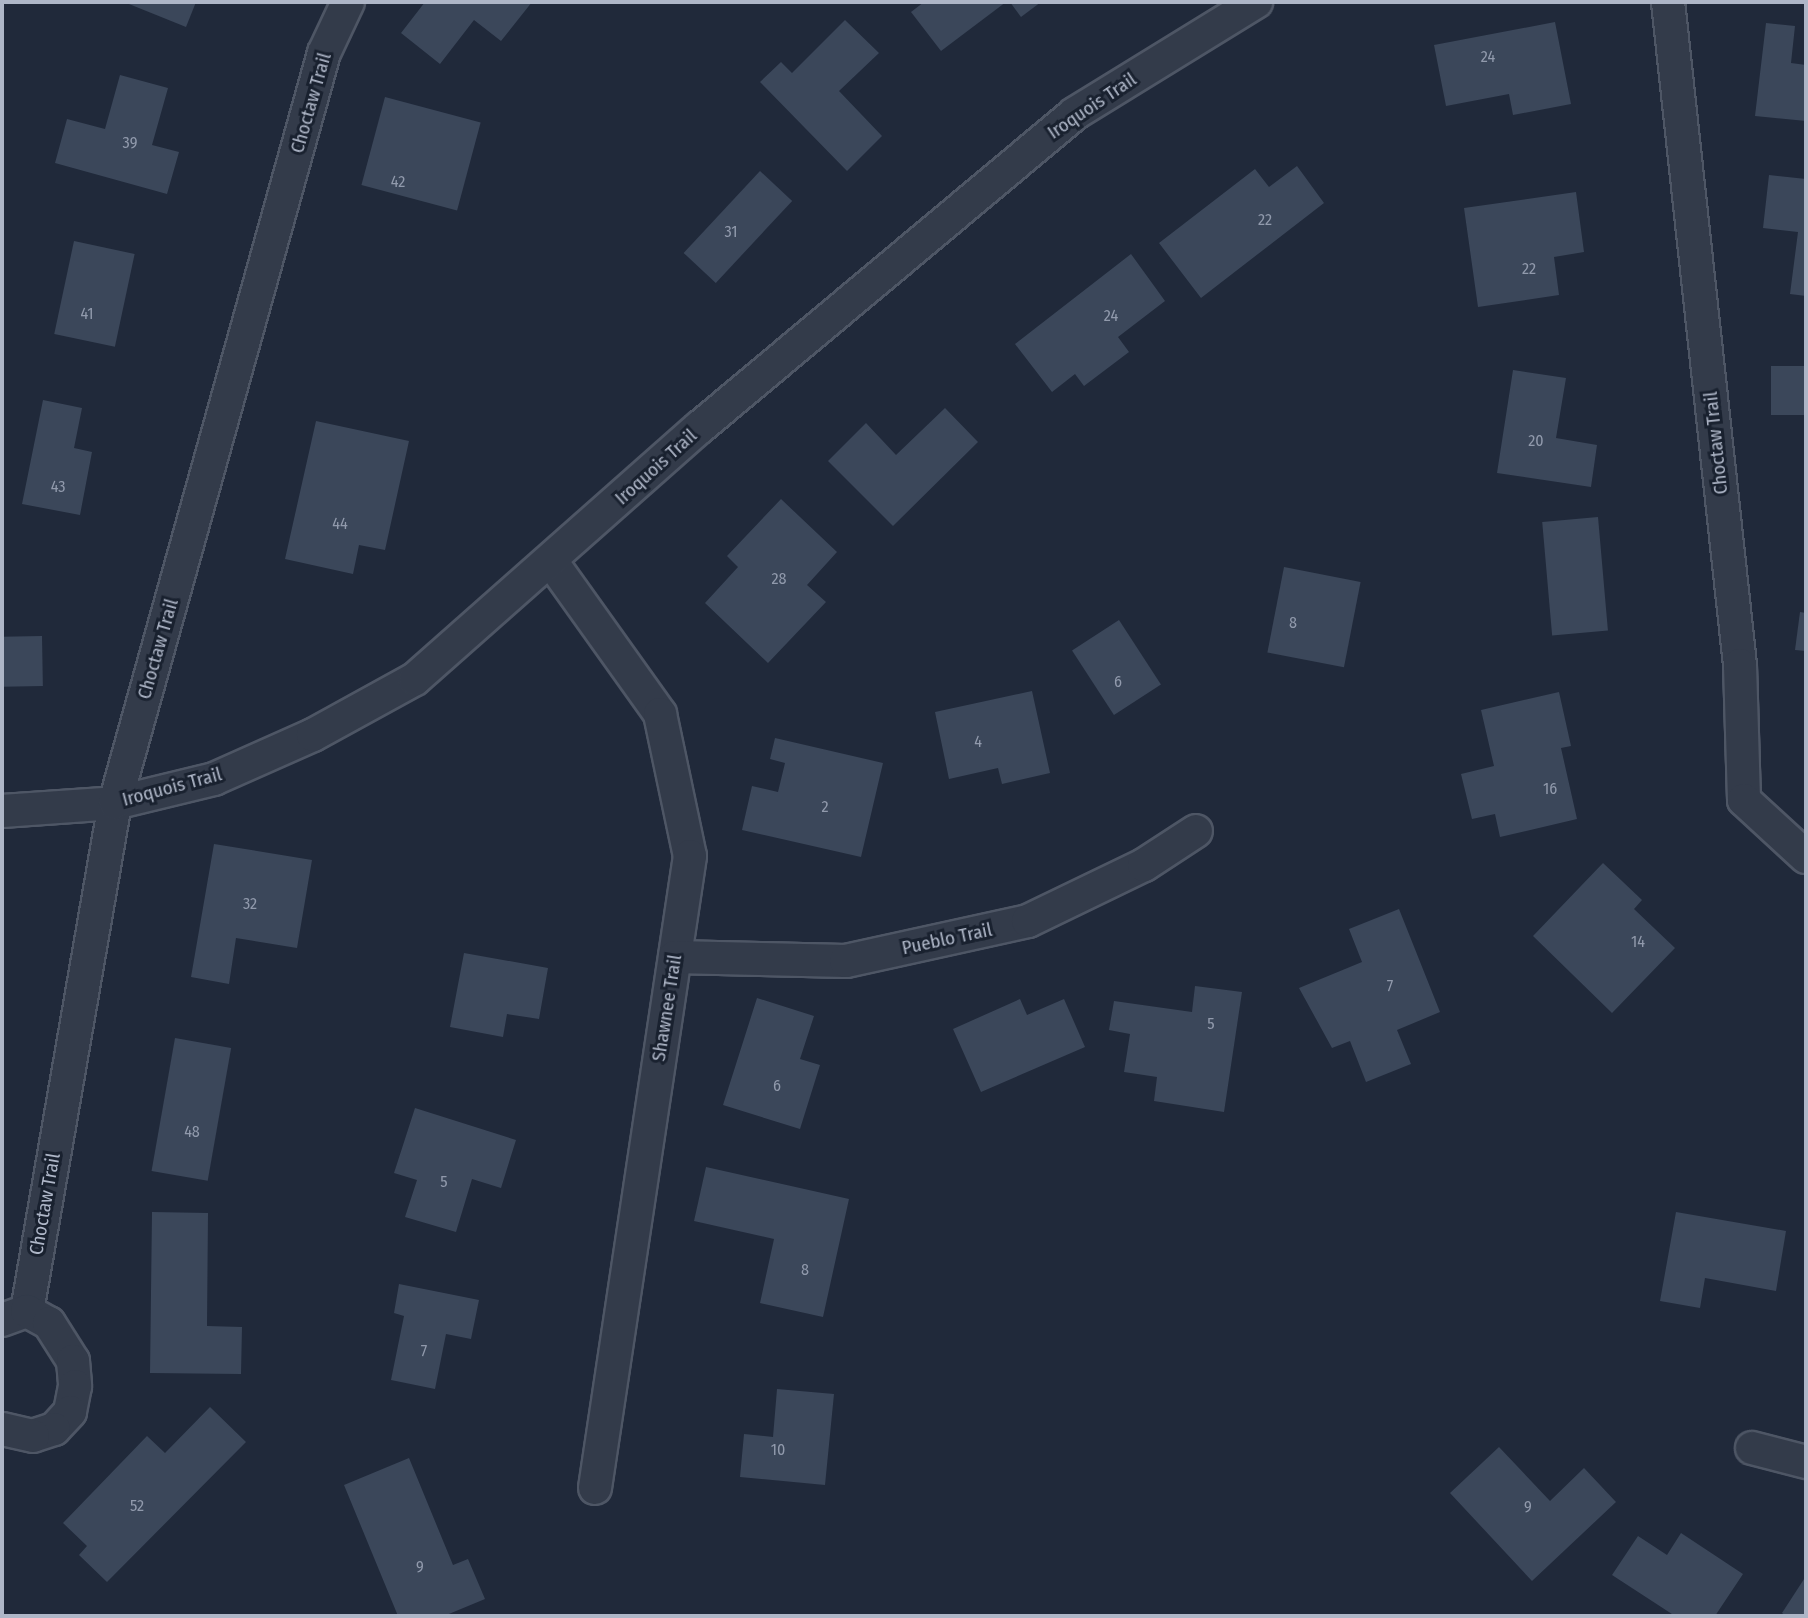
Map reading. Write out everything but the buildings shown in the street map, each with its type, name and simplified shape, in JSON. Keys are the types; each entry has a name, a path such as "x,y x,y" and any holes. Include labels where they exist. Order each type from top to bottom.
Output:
{"street":[{"name":"Choctaw Trail","path":"2,1429 33,1436 54,1429 70,1412 72,1361 49,1323 14,1315 115,803 324,53 348,2"},
{"name":"Iroquois Trail","path":"2,811 115,803 214,779 313,735 415,679 1073,114 1255,2"},
{"name":"Choctaw Trail","path":"1668,2 1740,665 1744,800 1806,857"},
{"name":"Shawnee Trail","path":"551,561 660,714 690,856 595,1488"},
{"name":"Pueblo Trail","path":"675,957 846,961 1028,921 1144,866 1196,831"},
{"path":"1752,1448 1806,1462"}]}
